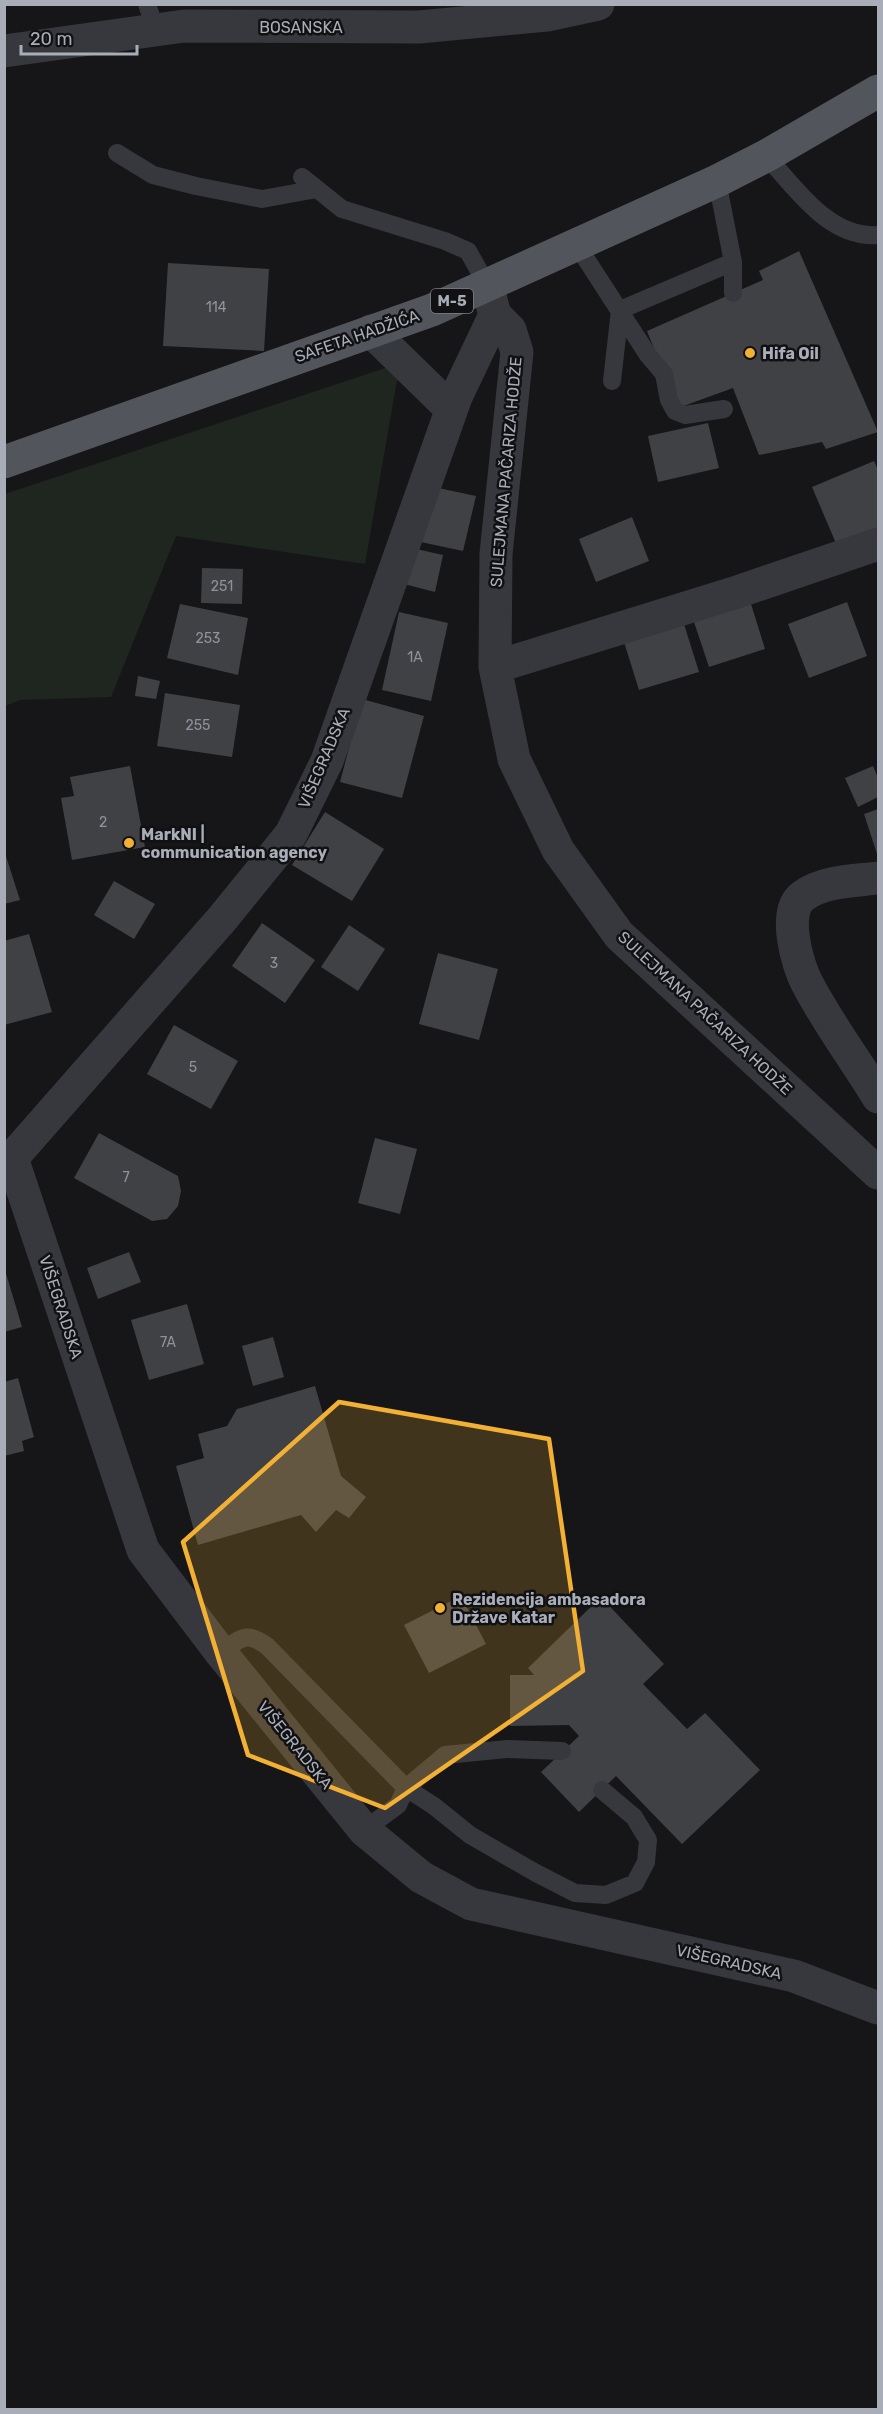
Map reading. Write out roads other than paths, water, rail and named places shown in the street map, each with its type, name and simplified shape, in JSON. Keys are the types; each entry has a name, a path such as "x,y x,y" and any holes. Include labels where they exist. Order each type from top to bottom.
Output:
{"main road":[{"name":"SAFETA HADŽIĆA","path":"4,462 432,310 491,300 577,245 766,156 879,90"}],"street":[{"name":"BOSANSKA","path":"4,51 152,18 184,26 419,27 547,15 598,4"},
{"name":"VIŠEGRADSKA","path":"491,300 327,761 291,834 222,919 7,1152 142,1550 221,1653 364,1830 421,1877 471,1904 794,1976 879,2008"},
{"name":"SULEJMANA PAČARIZA HODŽE","path":"491,300 510,330 517,352 496,554 495,667 514,759 558,850 619,935 879,1173"},
{"path":"371,331 452,410"},
{"path":"495,667 734,593 879,544"},
{"path":"879,878 819,887 801,897 794,906 792,919 795,946 807,982 879,1097"}],"lane":[{"path":"117,153 153,175 262,199 317,189"},
{"path":"766,156 822,216 851,233 879,235"},
{"path":"302,177 342,209 445,241 468,251 491,300"},
{"path":"717,181 733,262 733,293"},
{"path":"577,245 648,356 664,374 669,400 675,411 685,415 724,409"},
{"path":"620,310 733,262"},
{"path":"612,381 620,310"},
{"path":"221,1653 242,1637 254,1637 267,1646 406,1788 434,1806 470,1835 575,1893 606,1894 635,1883 646,1862 648,1840 634,1817 602,1790"},
{"path":"364,1830 398,1804 406,1788 444,1755 507,1749 562,1751"}],"place":[{"name":"Hifa Oil","path":"750,353"},
{"name":"MarkNI | communication agency","path":"129,843"},
{"name":"Rezidencija ambasadora Države Katar","path":"440,1608"}]}
